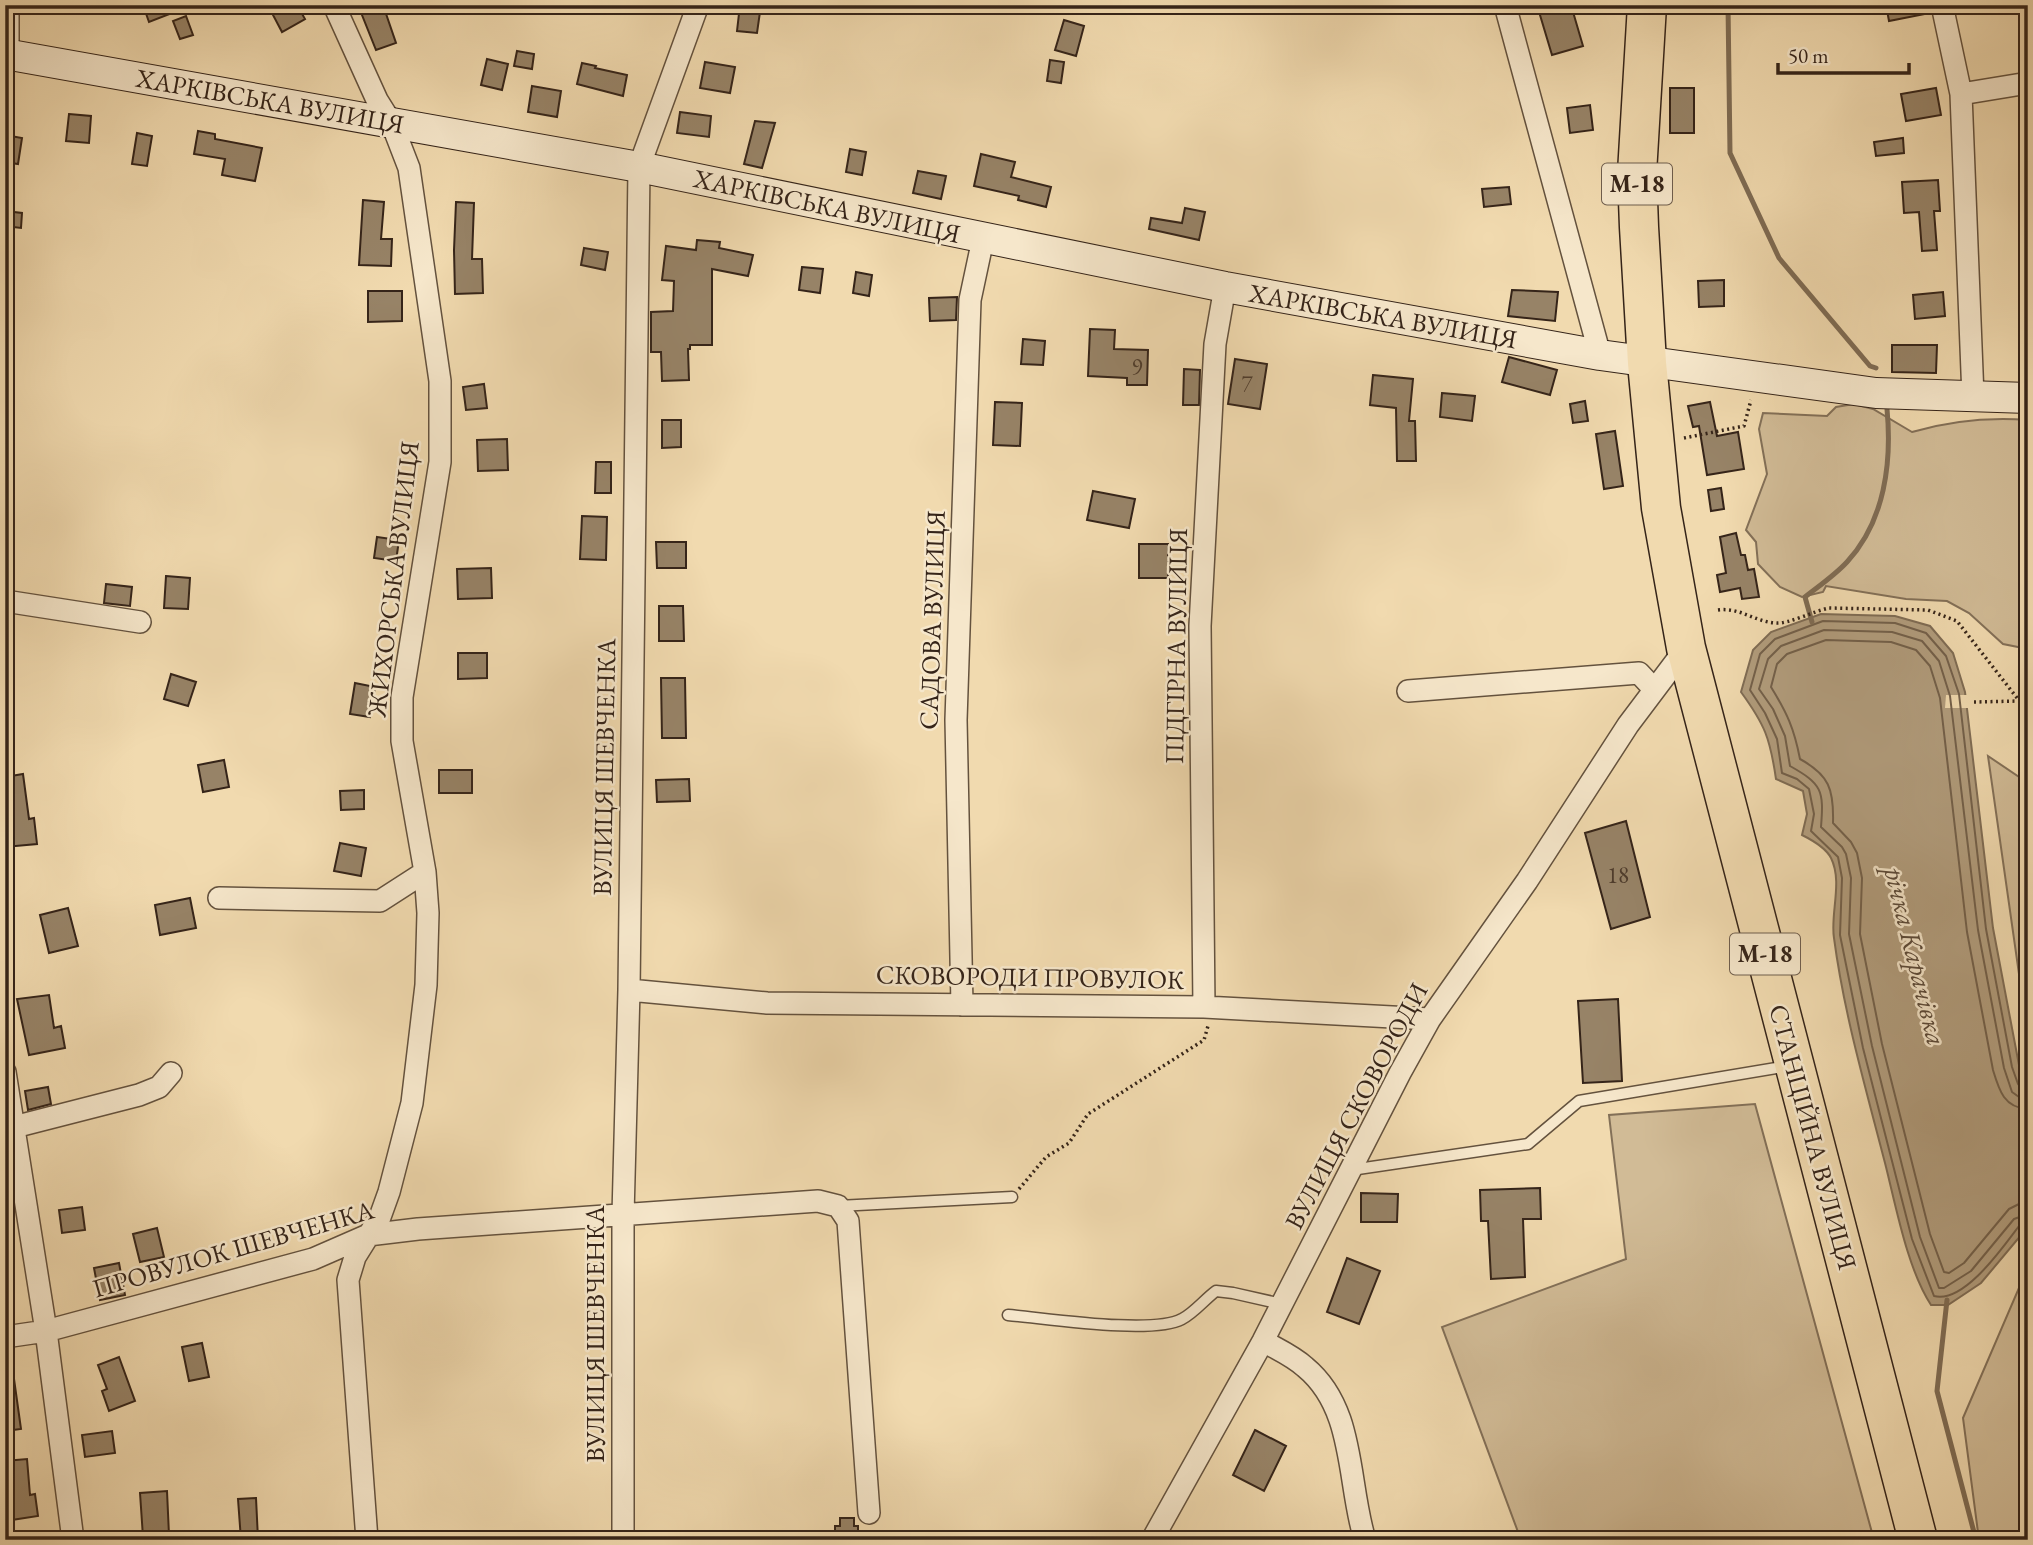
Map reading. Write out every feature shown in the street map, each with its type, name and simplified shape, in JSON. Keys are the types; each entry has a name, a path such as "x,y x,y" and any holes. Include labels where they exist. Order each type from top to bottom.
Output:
{"highway":[{"name":"М-18","path":"1647,5 1637,173 1647,363"},
{"name":"СТАНЦІЙНА ВУЛИЦЯ","path":"1647,363 1661,508 1685,648 1918,1540"}],"main road":[{"name":"ХАРКІВСЬКА ВУЛИЦЯ","path":"6,56 639,167 1225,287 1647,363 1876,393 2028,398"}],"street":[{"path":"6,56 8,5"},
{"name":"ЖИХОРСЬКА ВУЛИЦЯ","path":"334,5 377,100 392,124 409,168 440,381 440,462 402,697 402,741 425,873 428,913 426,985 411,1103 390,1192 380,1217 355,1257 348,1280 367,1540"},
{"name":"ВУЛИЦЯ ШЕВЧЕНКА","path":"623,1540 624,1215 639,167 698,5"},
{"path":"1505,5 1600,355"},
{"path":"1942,5 1961,94 1973,397"},
{"path":"1961,94 2028,83"},
{"name":"САДОВА ВУЛИЦЯ","path":"962,1005 956,720 970,300 983,239"},
{"name":"ПІДГІРНА ВУЛИЦЯ","path":"1209,1008 1200,626 1215,344 1225,287"},
{"path":"5,601 140,622"},
{"name":"ВУЛИЦЯ СКОВОРОДИ","path":"1152,1540 1263,1341 1430,1019 1527,881 1654,689 1685,648"},
{"path":"1408,691 1639,673 1654,689"},
{"path":"219,898 380,901 425,873"},
{"name":"СКОВОРОДИ ПРОВУЛОК","path":"629,990 767,1003 1209,1008 1430,1019"},
{"path":"5,1072 46,1331 73,1540"},
{"path":"14,1127 139,1095 159,1087 171,1073"},
{"name":"ПРОВУЛОК ШЕВЧЕНКА","path":"5,1337 46,1331 313,1259 368,1235 418,1229 818,1201 838,1206"},
{"path":"838,1206 848,1221 869,1513"},
{"path":"1263,1341 1307,1368 1323,1387 1338,1413 1347,1440 1365,1540"}],"lane":[{"path":"1351,1170 1528,1144 1578,1101 1794,1065"},
{"path":"838,1206 1012,1197"},
{"path":"1008,1315 1114,1325 1156,1326 1182,1319 1216,1291 1282,1304"}],"path":[{"path":"1684,438 1744,426 1751,400"},
{"path":"1718,610 1731,608 1779,624 1829,608 1928,610 1957,621 2028,712"},
{"path":"1974,702 2020,701"},
{"path":"1012,1197 1046,1157 1069,1143 1088,1114 1204,1040 1209,1008"}],"shaded area":[{"path":"1854,404 1873,409 1912,432 1969,421 2028,420 2028,649 2003,644 1969,613 1947,601 1906,599 1826,586 1823,592 1802,597 1780,587 1758,564 1756,542 1746,530 1767,474 1759,429 1763,413 1827,416 1836,407"},
{"path":"1988,756 2028,783 2028,1052 2025,1016"},
{"path":"1755,1104 1874,1540 1521,1540 1442,1327 1626,1259 1609,1115"},
{"path":"2028,1267 2028,1540 1979,1540 1963,1418"}],"water":[{"path":"1821,614 1895,616 1930,626 1953,653 1965,692 1993,928 2019,1065 2028,1093 2028,1222 2027,1228 1981,1283 1948,1305 1931,1305 1915,1273 1898,1217 1856,1051 1838,966 1833,929 1836,877 1831,858 1826,851 1802,835 1807,814 1803,791 1776,779 1765,732 1741,692 1753,650 1771,632"}],"pier":[{"path":"1946,695 1969,695 1971,708 1945,708"}],"building":[{"path":"143,5 190,5 190,6 149,22"},
{"path":"291,5 297,5 305,19 282,32 273,15"},
{"path":"358,5 383,5 396,43 376,50"},
{"path":"740,5 761,5 757,33 737,31"},
{"path":"1537,5 1571,5 1583,46 1552,55"},
{"path":"1886,5 1929,5 1930,13 1889,21"},
{"path":"186,16 193,35 180,39 173,21"},
{"path":"1064,20 1084,26 1076,56 1055,50"},
{"path":"517,51 534,54 532,69 514,66"},
{"path":"487,59 508,64 502,90 481,85"},
{"path":"1050,60 1064,62 1061,83 1047,81"},
{"path":"705,62 735,67 730,93 700,88"},
{"path":"582,63 627,75 623,96 577,84"},
{"path":"532,86 561,91 557,117 528,112"},
{"path":"1670,88 1694,88 1694,133 1670,133"},
{"path":"1936,88 1941,115 1906,121 1901,94"},
{"path":"1590,105 1593,130 1570,133 1567,108"},
{"path":"680,112 711,116 709,137 677,133"},
{"path":"69,114 91,116 89,143 66,141"},
{"path":"755,121 775,123 762,168 744,164"},
{"path":"198,131 215,134 215,139 262,148 255,181 222,175 225,159 194,154"},
{"path":"137,133 152,136 147,166 132,164"},
{"path":"5,135 22,138 18,164 5,162"},
{"path":"1903,138 1904,153 1876,156 1874,142"},
{"path":"850,149 866,152 862,175 846,172"},
{"path":"981,154 1015,162 1011,177 1051,187 1046,207 1018,200 1019,196 974,186"},
{"path":"918,171 946,176 941,199 913,193"},
{"path":"1938,180 1940,211 1934,211 1937,250 1922,251 1919,212 1904,213 1902,182"},
{"path":"1509,187 1511,204 1484,207 1482,189"},
{"path":"363,200 384,202 381,239 392,239 391,266 359,265"},
{"path":"456,202 474,203 472,259 482,259 483,293 455,294"},
{"path":"1185,208 1205,212 1199,240 1149,229 1151,218 1182,223"},
{"path":"5,211 22,213 21,228 5,226"},
{"path":"697,240 720,242 719,248 753,255 748,276 712,269 712,345 690,345 689,380 662,381 661,352 651,352 651,312 673,311 674,281 662,280 666,246 696,250"},
{"path":"584,248 608,252 605,270 581,265"},
{"path":"802,267 823,269 820,293 799,290"},
{"path":"856,272 872,275 869,296 853,293"},
{"path":"1724,280 1724,306 1699,307 1698,281"},
{"path":"1512,290 1558,292 1555,321 1508,316"},
{"path":"368,291 402,291 402,321 368,322"},
{"path":"1943,292 1945,316 1915,319 1913,295"},
{"path":"957,297 956,320 930,321 929,298"},
{"path":"1090,329 1115,330 1114,349 1148,350 1147,385 1127,385 1127,378 1088,376"},
{"path":"1023,339 1045,341 1043,365 1021,364"},
{"path":"1892,345 1937,345 1936,373 1892,372"},
{"path":"1509,357 1557,370 1550,395 1502,382"},
{"path":"1235,359 1267,364 1260,409 1228,404"},
{"path":"1184,369 1200,370 1199,405 1183,405"},
{"path":"1373,375 1413,379 1409,421 1415,421 1416,461 1397,461 1396,408 1370,405"},
{"path":"484,384 487,408 466,410 463,387"},
{"path":"1442,393 1475,396 1472,421 1440,417"},
{"path":"1585,401 1588,421 1573,423 1570,404"},
{"path":"995,402 1022,403 1020,446 993,445"},
{"path":"1710,402 1717,436 1738,432 1744,469 1707,475 1699,426 1693,427 1688,406"},
{"path":"662,420 681,420 681,447 662,448"},
{"path":"1615,431 1623,486 1604,489 1596,434"},
{"path":"507,439 508,470 478,471 477,440"},
{"path":"596,462 611,462 611,493 595,493"},
{"path":"1721,488 1724,509 1711,511 1708,490"},
{"path":"1093,491 1135,499 1129,528 1087,520"},
{"path":"582,516 607,517 606,560 580,559"},
{"path":"1736,533 1748,570 1754,569 1759,597 1742,599 1740,588 1720,592 1717,575 1726,573 1720,537"},
{"path":"377,537 399,540 396,561 374,558"},
{"path":"656,542 686,542 686,568 657,568"},
{"path":"1139,544 1168,544 1168,578 1139,578"},
{"path":"491,568 492,598 458,599 457,569"},
{"path":"166,576 190,578 188,609 164,608"},
{"path":"106,584 132,587 130,606 104,603"},
{"path":"659,606 683,606 684,641 659,641"},
{"path":"458,653 487,653 487,678 458,679"},
{"path":"171,674 196,682 188,706 164,699"},
{"path":"661,678 685,678 686,738 662,738"},
{"path":"355,683 375,687 370,717 350,714"},
{"path":"224,760 229,787 203,792 198,765"},
{"path":"439,770 472,770 472,793 439,793"},
{"path":"23,774 29,819 34,818 37,844 5,847 5,777"},
{"path":"689,779 690,801 657,802 656,780"},
{"path":"364,790 364,809 341,810 340,791"},
{"path":"1626,821 1650,917 1611,929 1585,833"},
{"path":"340,843 366,848 361,876 334,871"},
{"path":"190,898 196,928 160,935 155,905"},
{"path":"68,908 78,946 49,953 40,915"},
{"path":"49,995 54,1028 61,1026 65,1048 29,1055 17,999"},
{"path":"1618,999 1622,1081 1583,1083 1578,1001"},
{"path":"48,1087 51,1104 28,1110 25,1091"},
{"path":"1540,1188 1541,1219 1523,1219 1525,1277 1491,1279 1488,1221 1481,1221 1480,1190"},
{"path":"1361,1193 1398,1194 1397,1222 1361,1222"},
{"path":"82,1207 85,1230 62,1233 59,1210"},
{"path":"157,1228 164,1257 140,1262 133,1234"},
{"path":"1347,1258 1380,1271 1359,1324 1327,1312"},
{"path":"119,1263 125,1295 100,1300 94,1268"},
{"path":"202,1343 209,1377 189,1381 182,1347"},
{"path":"119,1357 135,1401 109,1411 102,1391 107,1389 98,1365"},
{"path":"14,1379 21,1429 5,1431 5,1380"},
{"path":"1255,1430 1286,1446 1264,1491 1233,1475"},
{"path":"112,1431 115,1453 85,1457 82,1435"},
{"path":"27,1459 30,1495 35,1494 38,1516 5,1521 5,1499 9,1498 5,1461"},
{"path":"167,1491 169,1535 143,1537 140,1493"},
{"path":"256,1498 258,1539 241,1540 238,1499"},
{"path":"840,1518 854,1518 854,1526 858,1526 858,1540 835,1540 835,1526 840,1526"}],"waterway":[{"name":"річка Карачівка","path":"1728,5 1730,153 1779,258 1870,366 1876,368"},
{"name":"річка Карачівка","path":"1812,622 1805,597 1847,562 1860,546 1878,510 1887,470 1887,409"},
{"name":"річка Карачівка","path":"1947,1300 1937,1391 1976,1540"}]}
